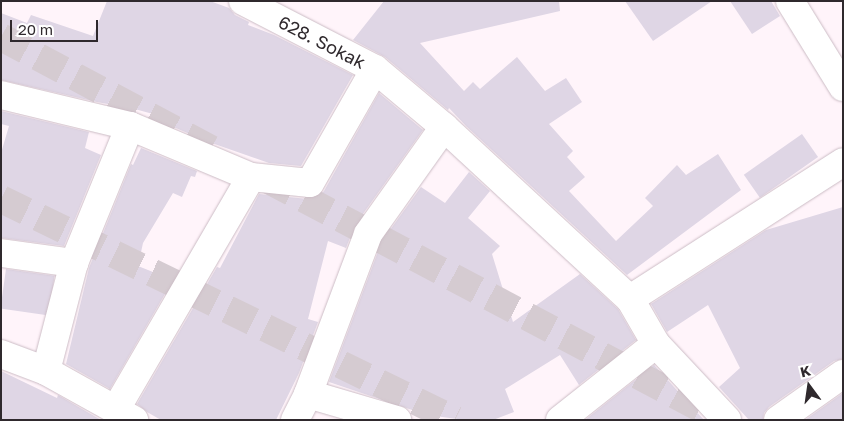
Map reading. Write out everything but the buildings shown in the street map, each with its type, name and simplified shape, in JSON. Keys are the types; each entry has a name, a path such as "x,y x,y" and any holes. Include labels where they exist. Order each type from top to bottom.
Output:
{"street":[{"name":"628. Sokak","path":"243,1 374,69 444,127 630,299 656,344 727,420"},
{"path":"790,1 843,87"},
{"path":"1,95 130,126 251,177 310,183 374,69"},
{"path":"46,371 74,262 130,126"},
{"path":"295,420 308,394 368,234 444,127"},
{"path":"630,299 843,162"},
{"path":"1,354 46,371 125,414 251,177"},
{"path":"1,252 74,262"},
{"path":"560,420 656,344"},
{"path":"778,420 843,374"},
{"path":"308,394 397,420"}],"tunnel":[{"path":"1,37 211,149"},
{"path":"267,179 723,420"},
{"path":"1,199 455,420"}]}
